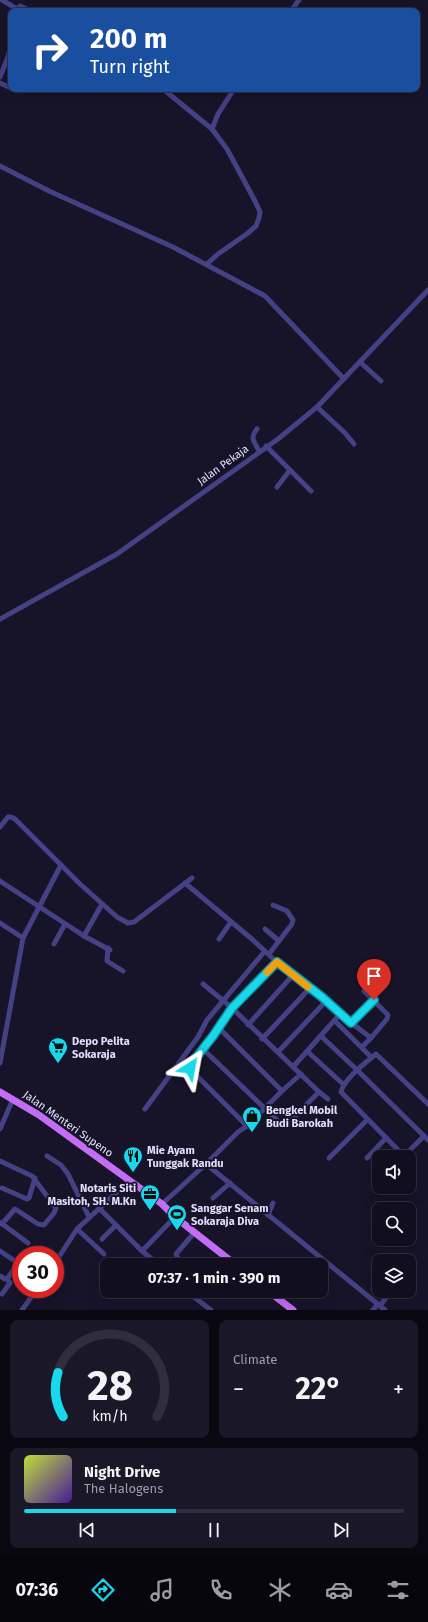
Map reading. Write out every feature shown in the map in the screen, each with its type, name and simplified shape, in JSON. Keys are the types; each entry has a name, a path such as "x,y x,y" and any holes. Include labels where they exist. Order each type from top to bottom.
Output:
{"main road":[{"name":"Jalan Menteri Supeno","path":"0,1092 13,1098 39,1115 162,1204 175,1217 228,1258"},
{"path":"277,1298 293,1310"}],"street":[{"path":"2,0 17,8"},
{"path":"0,77 8,57"},
{"path":"167,92 212,129 228,150 260,212 260,218 256,226 207,264"},
{"path":"212,129 218,114 232,92"},
{"path":"0,166 49,191 173,246 265,296 344,379"},
{"name":"Jalan Pekaja","path":"0,619 117,554 266,446 317,407 428,290"},
{"path":"360,362 381,381"},
{"path":"317,407 347,434 354,444"},
{"path":"257,430 253,434 252,438 259,451"},
{"path":"266,446 281,463 311,491"},
{"path":"277,487 290,470"},
{"path":"0,826 8,817 11,817 102,904 117,917 130,923 134,922 192,878"},
{"path":"0,1063 23,938 61,865"},
{"path":"0,881 19,892 39,908 84,936 109,949 107,961 123,971"},
{"path":"185,883 277,962 371,1038"},
{"path":"84,936 102,904"},
{"path":"145,1109 198,1037 207,1020 223,1000 279,941 293,920 286,911 273,905"},
{"path":"218,939 230,922"},
{"path":"0,923 23,938"},
{"path":"54,944 65,924"},
{"path":"265,929 279,941"},
{"path":"247,1126 191,1070 190,1066 219,1028 232,1008 277,962"},
{"path":"248,1025 293,975"},
{"path":"203,984 232,1008 262,1039 278,1052 319,1092 328,1098"},
{"path":"262,1039 310,988"},
{"path":"362,1048 387,1019 388,1015 364,991"},
{"path":"351,1023 374,1000"},
{"path":"278,1052 326,1001"},
{"path":"293,1067 322,1037 340,1014"},
{"path":"336,1021 371,1057"},
{"path":"219,1028 282,1091"},
{"path":"322,1037 358,1070 428,1140"},
{"path":"203,1049 278,1122 285,1126 319,1092"},
{"path":"308,1052 344,1085"},
{"path":"424,1136 404,1156 341,1094 341,1090 358,1070 376,1054 428,1104"},
{"path":"162,1204 301,1074"},
{"path":"0,1129 13,1098"},
{"path":"238,1118 238,1132"},
{"path":"329,1158 367,1120"},
{"path":"366,1158 386,1138"},
{"path":"47,1156 60,1165 68,1174 89,1217"},
{"path":"0,1161 35,1178 56,1206 56,1210 47,1224 42,1225 16,1209 1,1224 28,1243"},
{"path":"206,1164 385,1310"},
{"path":"1,1189 27,1199 29,1198 35,1178"},
{"path":"64,1248 77,1229 129,1181"},
{"path":"213,1198 230,1183"},
{"path":"268,1215 273,1203"},
{"path":"99,1208 150,1258"},
{"path":"142,1251 175,1217"},
{"path":"102,1238 116,1225"},
{"path":"77,1229 104,1254"},
{"path":"178,1258 176,1254 196,1232"},
{"path":"0,1251 18,1263 7,1279"},
{"path":"0,1276 5,1280 7,1279 10,1283 2,1294"},
{"path":"22,1310 31,1298"},
{"path":"195,1298 211,1310"},
{"path":"373,1310 385,1298"}],"slow traffic":[{"path":"267,972 277,962 308,987"}],"place":[{"name":"Depo Pelita Sokaraja","path":"58,1064"},
{"name":"Bengkel Mobil Budi Barokah","path":"252,1133"},
{"name":"Mie Ayam Tunggak Randu","path":"133,1173"},
{"name":"Notaris Siti Masitoh, SH. M.Kn","path":"150,1211"},
{"name":"Sanggar Senam Sokaraja Diva","path":"177,1231"}],"route":[{"path":"190,1068 191,1064 213,1036 232,1008 277,962 322,997 351,1023 374,1000"}]}
